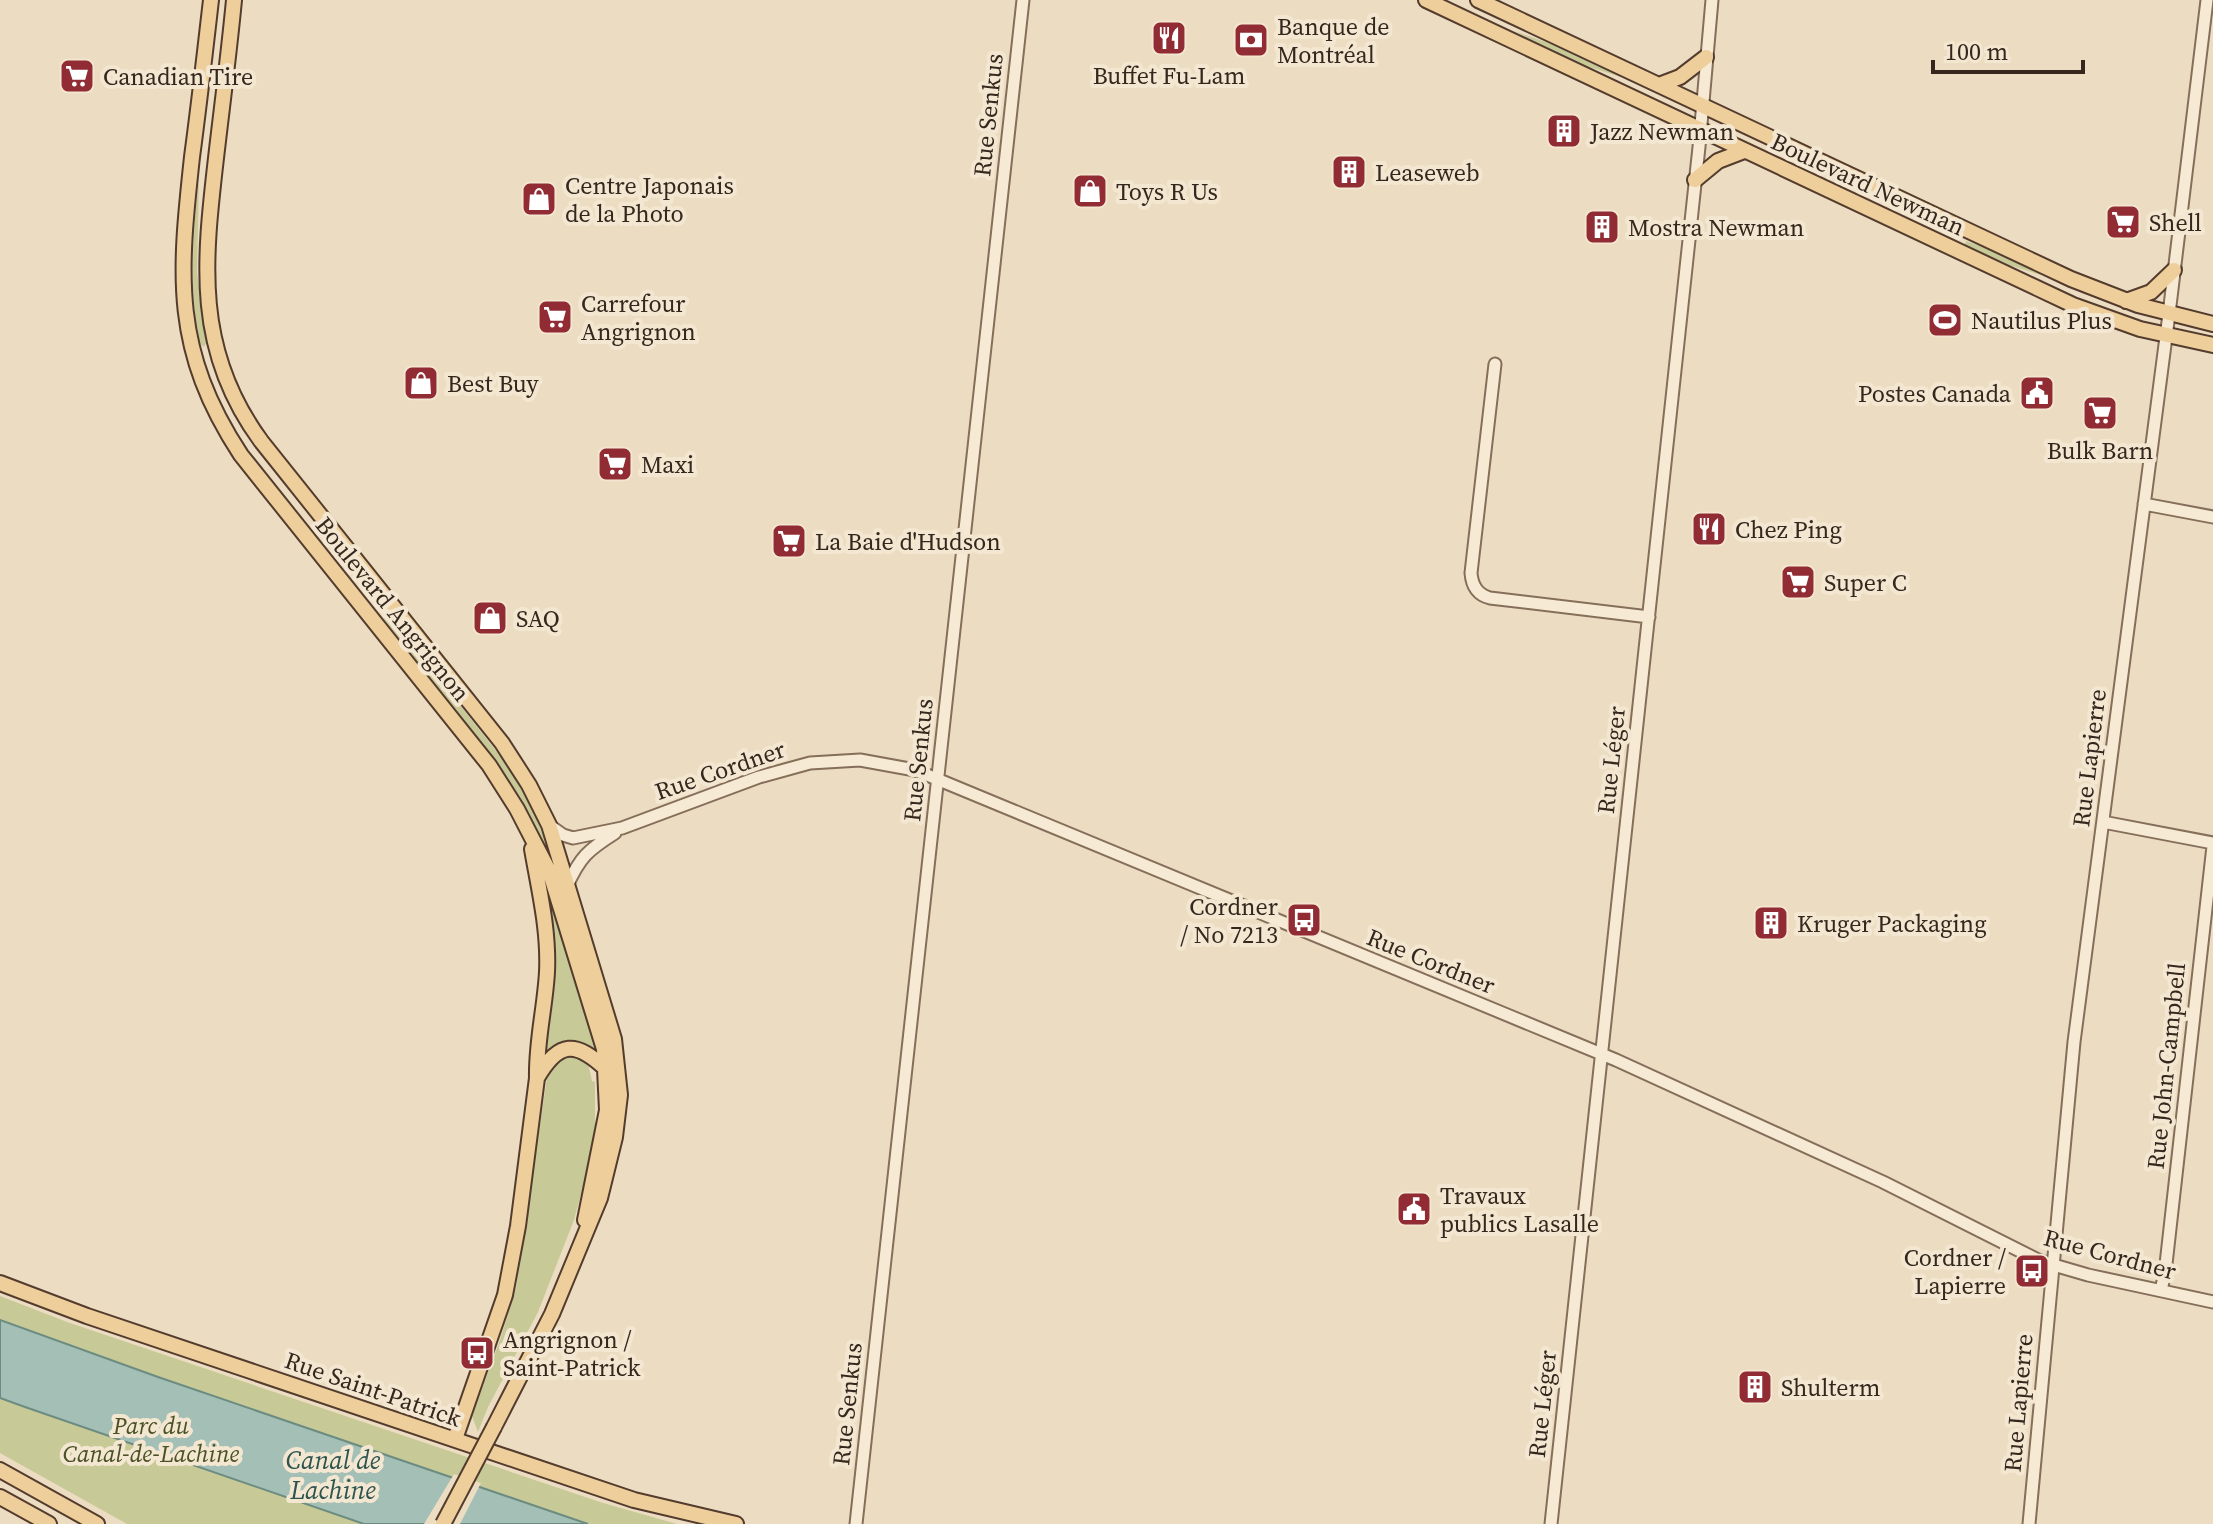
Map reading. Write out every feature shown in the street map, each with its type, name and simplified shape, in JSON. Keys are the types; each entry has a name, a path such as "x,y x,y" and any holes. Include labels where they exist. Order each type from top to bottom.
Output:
{"main road":[{"name":"Boulevard Angrignon","path":"211,0 182,258 185,314 204,385 241,455 482,756 528,829 555,889 597,1024 606,1069 603,1136 588,1194 582,1240"},
{"name":"Boulevard Angrignon","path":"234,0 206,269 212,330 226,377 256,435 511,756 529,785 549,825 614,1039 620,1080 618,1123 600,1198 548,1323 443,1524"},
{"name":"Boulevard Newman","path":"1426,0 2073,305 2119,322 2213,345"},
{"name":"Boulevard Newman","path":"1478,0 2049,269 2126,301 2213,324"},
{"path":"1659,85 1680,77 1706,57"},
{"path":"1695,180 1718,161 1744,151"},
{"path":"2126,301 2151,292 2174,270"},
{"path":"455,1439 505,1295 518,1226 537,1078 536,1054 546,985 547,951 543,907 528,829"},
{"path":"537,1078 548,1059 564,1049 583,1050 606,1069"},
{"name":"Rue Saint-Patrick","path":"0,1283 87,1316 634,1500 736,1524"},
{"path":"0,1470 97,1524"},
{"path":"0,1497 49,1524"}],"street":[{"name":"Rue Senkus","path":"856,1524 1023,0"},
{"name":"Rue Léger","path":"1551,1524 1712,0"},
{"name":"Rue Lapierre","path":"2029,1524 2074,1042 2174,270 2209,25 2207,0"},
{"path":"1495,364 1471,573 1475,588 1481,595 1490,598 1649,617"},
{"path":"2144,504 2213,517"},
{"name":"Rue Cordner","path":"622,828 759,777 803,764 838,760 879,762 937,778 1602,1054 1873,1177 2053,1266 2213,1302"},
{"path":"2103,822 2213,844"},
{"path":"549,825 573,838 622,828"},
{"path":"567,886 586,852 622,828"},
{"name":"Rue John-Campbell","path":"2161,1290 2207,951 2213,844"}],"green space":[{"path":"1514,31 1557,46 1624,78 1580,64"},
{"path":"199,177 197,271 204,347 200,344 196,323 193,281"},
{"path":"1966,241 2044,276 2006,264 1965,245"},
{"path":"389,615 507,765 532,807 553,861 522,800 498,763 384,619"},
{"path":"545,877 598,1048 595,1051 568,1042 556,1046 544,1056 541,878"},
{"path":"569,1056 579,1057 588,1063 592,1081 595,1082 595,1142 574,1220 538,1312 478,1432 472,1416 516,1287 548,1071 555,1063"},
{"name":"Parc du Canal-de-Lachine","path":"0,1296 67,1322 603,1503 677,1524 127,1524 0,1453"}],"water":[{"name":"Canal de Lachine","path":"0,1320 588,1524 364,1524 25,1407 0,1398"}],"pier":[{"path":"454,1474 481,1483 460,1524 424,1524"}],"place":[{"name":"Buffet Fu-Lam","path":"1169,38"},
{"name":"Banque de Montréal","path":"1251,40"},
{"name":"Canadian Tire","path":"77,76"},
{"name":"Jazz Newman","path":"1564,131"},
{"name":"Leaseweb","path":"1349,172"},
{"name":"Toys R Us","path":"1090,191"},
{"name":"Centre Japonais de la Photo","path":"539,199"},
{"name":"Shell","path":"2123,222"},
{"name":"Mostra Newman","path":"1602,227"},
{"name":"Carrefour Angrignon","path":"555,317"},
{"name":"Nautilus Plus","path":"1945,320"},
{"name":"Best Buy","path":"421,383"},
{"name":"Postes Canada","path":"2037,393"},
{"name":"Bulk Barn","path":"2100,413"},
{"name":"Maxi","path":"615,464"},
{"name":"Chez Ping","path":"1709,529"},
{"name":"La Baie d'Hudson","path":"789,541"},
{"name":"Super C","path":"1798,582"},
{"name":"SAQ","path":"490,618"},
{"name":"Cordner / No 7213","path":"1304,920"},
{"name":"Kruger Packaging","path":"1771,923"},
{"name":"Travaux publics Lasalle","path":"1414,1209"},
{"name":"Cordner / Lapierre","path":"2032,1271"},
{"name":"Angrignon / Saint-Patrick","path":"477,1353"},
{"name":"Shulterm","path":"1755,1387"}]}
